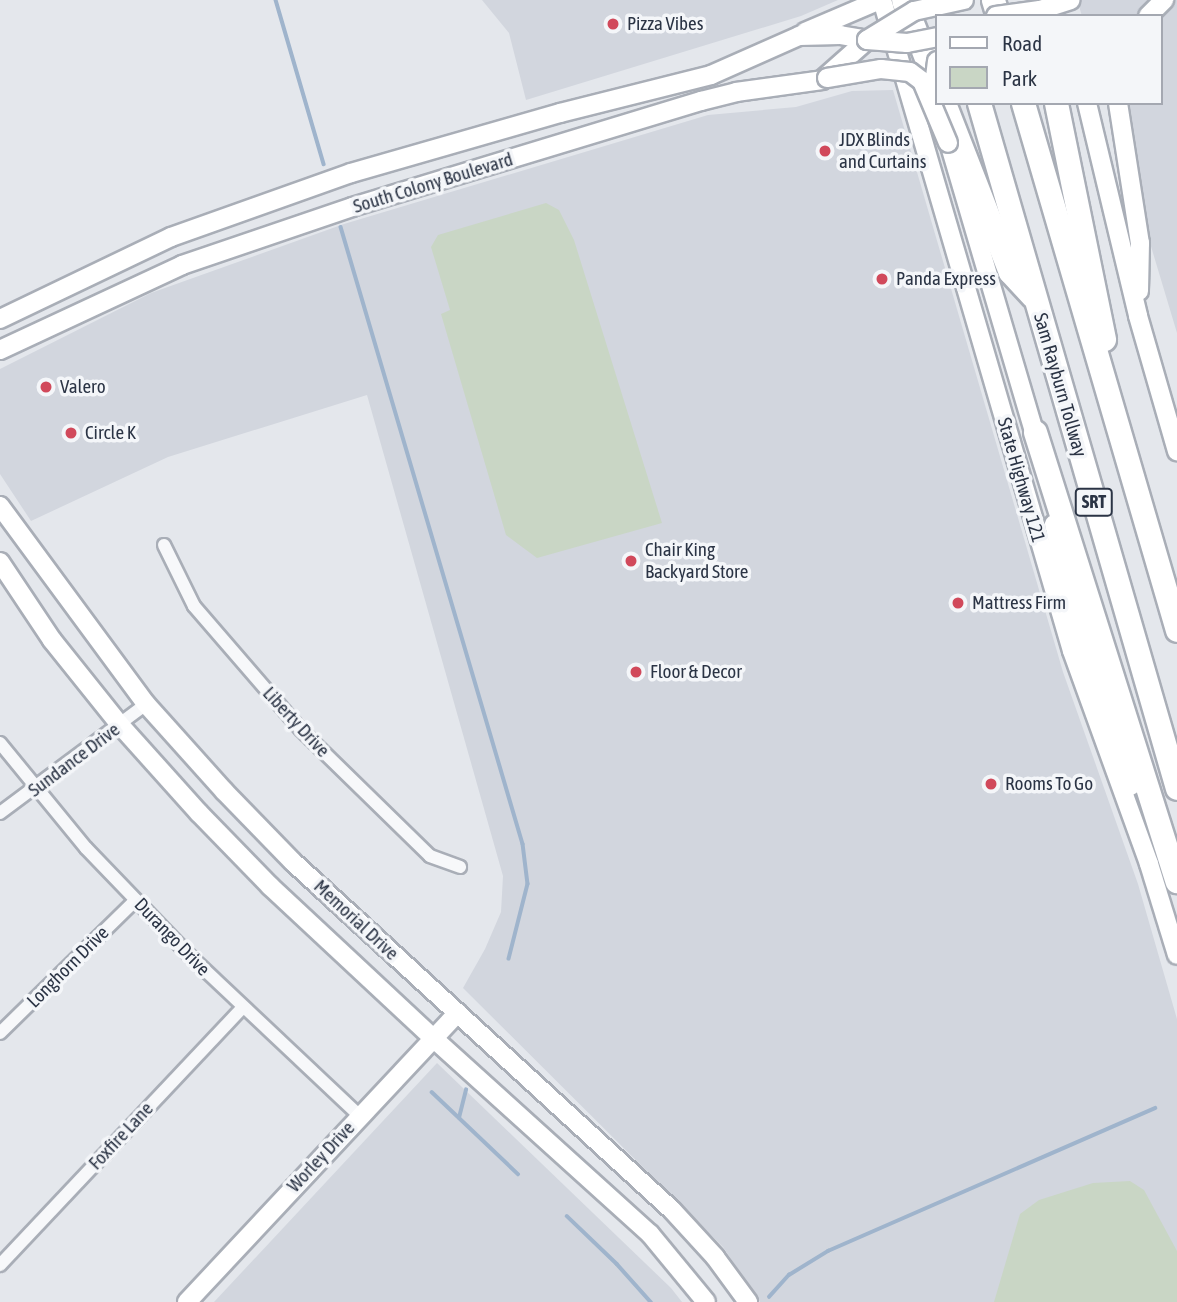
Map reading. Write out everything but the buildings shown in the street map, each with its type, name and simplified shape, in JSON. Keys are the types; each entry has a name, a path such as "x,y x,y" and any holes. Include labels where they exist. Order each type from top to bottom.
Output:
{"highway":[{"path":"903,0 936,86"},
{"path":"943,105 1010,272 1036,301"},
{"name":"Sam Rayburn Tollway","path":"980,105 1177,788"},
{"name":"SRT","path":"1024,105 1177,630"},
{"path":"1056,105 1098,300 1117,425"},
{"path":"1035,432 1177,881"}],"main road":[{"path":"792,38 881,0"},
{"name":"State Highway 121","path":"881,0 1072,651 1149,864 1177,955"},
{"name":"South Colony Boulevard","path":"0,350 182,265 352,206 736,92 827,78 867,40 914,11 964,0"},
{"path":"1011,14 1040,10 1070,0"},
{"path":"1149,14 1164,0"},
{"name":"South Colony Boulevard","path":"0,318 171,237 351,173 552,115 711,75 792,38 840,35 907,43 936,37"},
{"path":"936,67 936,85"},
{"path":"827,78 881,69 910,72 922,81 948,143 1035,432 1062,558 1126,766 1149,864"},
{"path":"942,105 948,143"},
{"path":"1087,105 1138,316 1177,451"},
{"path":"1118,105 1140,243 1138,316"},
{"path":"552,115 569,142"},
{"path":"551,148 552,115"},
{"path":"171,237 182,265"},
{"name":"Memorial Drive","path":"0,506 146,704 224,791 292,861 672,1210 715,1257 748,1302"},
{"name":"Memorial Drive","path":"0,562 52,640 120,726 270,886 650,1234 706,1302"},
{"name":"Worley Drive","path":"187,1302 457,1013"},
{"path":"573,1164 595,1141"}],"street":[{"name":"Liberty Drive","path":"164,545 194,606 301,730 430,856 460,867"},
{"name":"Sundance Drive","path":"0,813 36,789 146,704"},
{"name":"Durango Drive","path":"0,743 86,848 136,900 243,1007 360,1116"},
{"name":"Longhorn Drive","path":"0,1034 136,900"},
{"name":"Foxfire Lane","path":"0,1265 243,1007"}],"shaded area":[{"path":"482,0 838,0 801,16 526,100 509,33"},
{"path":"1077,0 1177,0 1177,333 1109,105 1163,105 1163,14 1081,14"},
{"path":"893,90 1063,672 1138,884 1177,1019 1177,1302 760,1302 723,1247 463,988 485,949 501,912 503,876 367,395 168,457 31,521 0,474 0,369 151,293 344,224 708,115 796,107 852,91"},
{"path":"437,1063 671,1288 682,1302 214,1302"}],"green space":[{"path":"546,203 559,210 574,240 662,523 537,558 506,535 441,314 450,310 431,247 438,235"},
{"path":"1130,1181 1144,1190 1177,1251 1177,1302 994,1302 1020,1214 1039,1200 1093,1183"}],"waterway":[{"path":"276,0 324,164"},
{"path":"341,227 523,844 528,884 509,959"},
{"path":"459,1118 466,1090"},
{"path":"432,1092 518,1174"},
{"path":"769,1297 789,1275 828,1251 1155,1108"},
{"path":"567,1216 617,1264 651,1302"}],"place":[{"name":"Pizza Vibes","path":"613,24"},
{"name":"JDX Blinds and Curtains","path":"825,151"},
{"name":"Panda Express","path":"882,279"},
{"name":"Valero","path":"46,387"},
{"name":"Circle K","path":"71,433"},
{"name":"Chair King Backyard Store","path":"631,561"},
{"name":"Mattress Firm","path":"958,603"},
{"name":"Floor & Decor","path":"636,672"},
{"name":"Rooms To Go","path":"991,784"}]}
